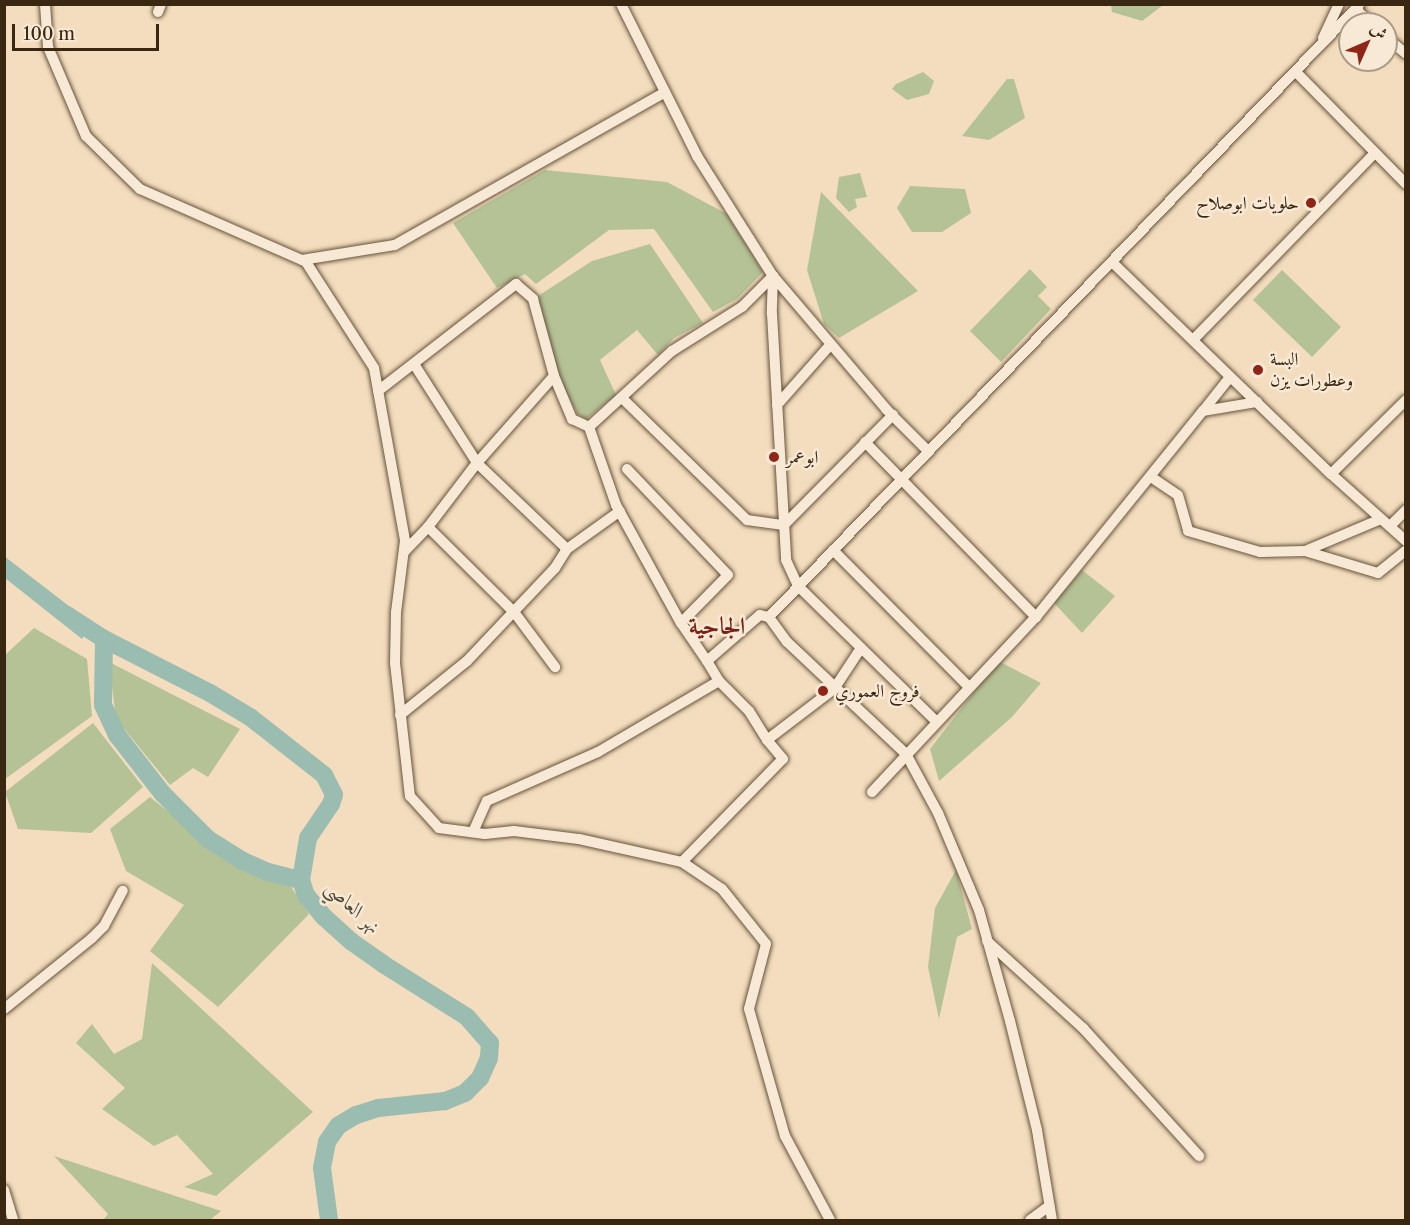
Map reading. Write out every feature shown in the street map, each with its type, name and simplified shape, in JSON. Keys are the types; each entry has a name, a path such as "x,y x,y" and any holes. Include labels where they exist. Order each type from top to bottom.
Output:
{"street":[{"path":"45,4 48,47 86,136 140,189 302,260 339,311 374,368 405,541 396,612 394,663 410,796 439,828 473,832 514,831 579,839 682,862 722,889 766,944 749,1009 785,1136 830,1221"},
{"path":"621,4 697,156 773,276 893,415 928,452"},
{"path":"1318,49 1339,4"},
{"path":"768,617 1358,7"},
{"path":"1296,72 1406,184"},
{"path":"302,260 395,245 665,92"},
{"path":"1193,340 1375,153"},
{"path":"1113,262 1331,474 1406,541"},
{"path":"588,427 672,351 742,307 773,276"},
{"path":"773,276 772,314 786,560 798,586 937,722"},
{"path":"378,391 516,284 533,298 554,376 572,419 588,427 620,511 681,623 719,681 748,711 783,759 682,862"},
{"path":"777,405 831,344"},
{"path":"414,364 477,463 567,549"},
{"path":"404,552 428,527 477,463 554,376"},
{"path":"872,792 1036,617 1230,377"},
{"path":"622,398 747,520 784,525"},
{"path":"1331,474 1406,400"},
{"path":"1203,411 1257,402"},
{"path":"784,525 893,415"},
{"path":"865,442 1036,617"},
{"path":"627,469 728,575 681,623"},
{"path":"1151,477 1178,495 1188,531 1260,552 1305,551 1386,523 1406,510"},
{"path":"400,715 467,661 555,568 567,549 620,511"},
{"path":"428,527 514,612 555,667"},
{"path":"833,550 969,687"},
{"path":"1305,551 1378,573 1406,550"},
{"path":"707,661 760,615 768,617 787,642 834,689 906,754 938,813 979,910 1037,1130 1052,1221"},
{"path":"767,740 834,689 861,648"},
{"path":"473,832 487,801 598,752 719,681"},
{"path":"4,1009 98,932 123,891"},
{"path":"987,941 1083,1028 1199,1156"},
{"path":"4,1190 13,1221"},
{"path":"1030,1221 1049,1206"}],"green space":[{"path":"1111,4 1163,5 1142,21 1112,12"},
{"path":"923,72 934,81 929,94 907,100 892,89 896,84"},
{"path":"1007,79 1014,79 1025,118 989,140 962,136"},
{"path":"545,170 667,182 727,214 763,272 737,299 713,312 654,229 609,230 536,284 525,274 497,288 453,223"},
{"path":"860,173 867,197 855,199 857,207 849,212 836,198 839,177"},
{"path":"910,186 965,189 971,213 942,232 912,232 897,208"},
{"path":"821,192 918,291 839,338 824,324 807,270"},
{"path":"650,244 703,323 674,338 658,355 637,330 600,360 616,395 586,419 577,413 560,381 535,298 592,261"},
{"path":"1030,269 1047,287 1038,296 1051,309 1001,362 970,331"},
{"path":"1282,270 1341,327 1312,357 1253,300"},
{"path":"1082,570 1115,596 1082,633 1054,603"},
{"path":"34,628 87,659 92,716 5,779 5,655"},
{"path":"998,661 1041,683 1012,717 939,781 930,749"},
{"path":"109,662 240,729 208,777 193,768 170,785 116,719"},
{"path":"93,723 143,787 91,833 18,829 5,792"},
{"path":"150,797 243,871 286,879 309,914 218,1007 150,951 184,905 126,871 110,829"},
{"path":"956,870 972,929 957,937 939,1019 928,967 935,908"},
{"path":"152,963 313,1112 216,1196 184,1187 213,1174 177,1135 154,1146 102,1109 125,1088 76,1043 92,1024 114,1054 142,1039"},
{"path":"54,1156 221,1211 210,1220 103,1220 108,1214"}],"water":[{"path":"4,556 91,623 82,639 5,578"}],"waterway":[{"name":"نهر العاصي","path":"67,615 104,639 210,693 250,717 324,775 334,795 331,804 308,838 301,880 306,895 323,916 352,942 467,1017 490,1043 489,1058 480,1078 465,1093 445,1101 378,1108 356,1115 338,1126 327,1142 322,1168 329,1220"},
{"path":"104,639 103,705 117,735 163,794 208,839 243,861 268,872 301,880"}],"place":[{"name":"حلويات ابوصلاح","path":"1311,203"},
{"name":"البسة وعطورات يزن","path":"1258,370"},
{"name":"ابوعمر","path":"774,457"},
{"name":"فروج العموري","path":"823,691"}],"district":[{"name":"الجاجية","path":"717,626"}]}
